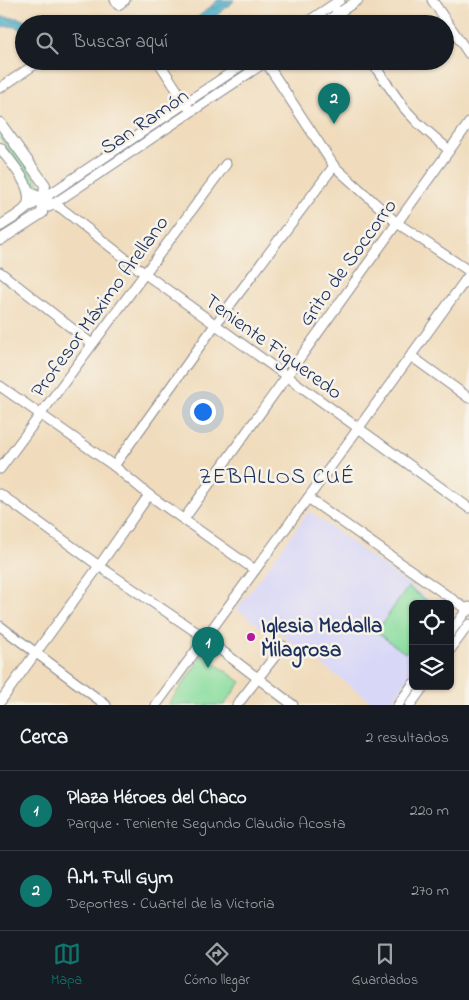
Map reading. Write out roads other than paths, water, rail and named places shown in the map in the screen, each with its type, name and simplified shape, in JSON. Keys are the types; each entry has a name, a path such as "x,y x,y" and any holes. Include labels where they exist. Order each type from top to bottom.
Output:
{"street":[{"path":"335,15 358,0"},
{"path":"432,0 442,15"},
{"path":"316,15 334,2 338,13"},
{"path":"454,32 469,54"},
{"path":"0,88 27,70"},
{"path":"164,70 191,112"},
{"name":"San Ramón","path":"52,198 235,70"},
{"name":"San Ramón","path":"0,226 25,209 52,198 191,112 253,70"},
{"path":"156,705 411,356 469,273 397,223 334,166 272,70"},
{"path":"377,70 404,108 418,124 449,150"},
{"path":"0,123 52,198 42,213 0,240"},
{"name":"Grito de Soccorro","path":"184,518 469,123"},
{"path":"0,148 22,177 28,191 30,201 25,209"},
{"name":"Profesor Máximo Arellano","path":"0,469 226,164"},
{"path":"114,466 214,325 334,166"},
{"name":"Teniente Figueredo","path":"28,191 52,198 144,274 469,508"},
{"path":"0,272 92,344"},
{"path":"411,356 469,398"},
{"path":"0,386 114,466 149,495 255,570"},
{"path":"0,494 205,638 292,705"},
{"path":"0,702 100,566 149,495"},
{"path":"308,498 468,609 454,628"},
{"path":"454,645 469,624"},
{"path":"0,626 106,705"},
{"path":"238,705 283,646"},
{"path":"398,705 409,690"},
{"path":"410,705 421,690"}],"water":[{"path":"218,0 234,0 217,15 200,15"},
{"path":"0,18 15,18 15,27 0,27"}],"place":[{"name":"A.M. Full Gym","path":"334,124"},
{"name":"Iglesia Medalla Milagrosa","path":"251,637"},
{"name":"Plaza Héroes del Chaco","path":"208,668"}],"district":[{"name":"ZEBALLOS CUÉ","path":"277,475"}]}
